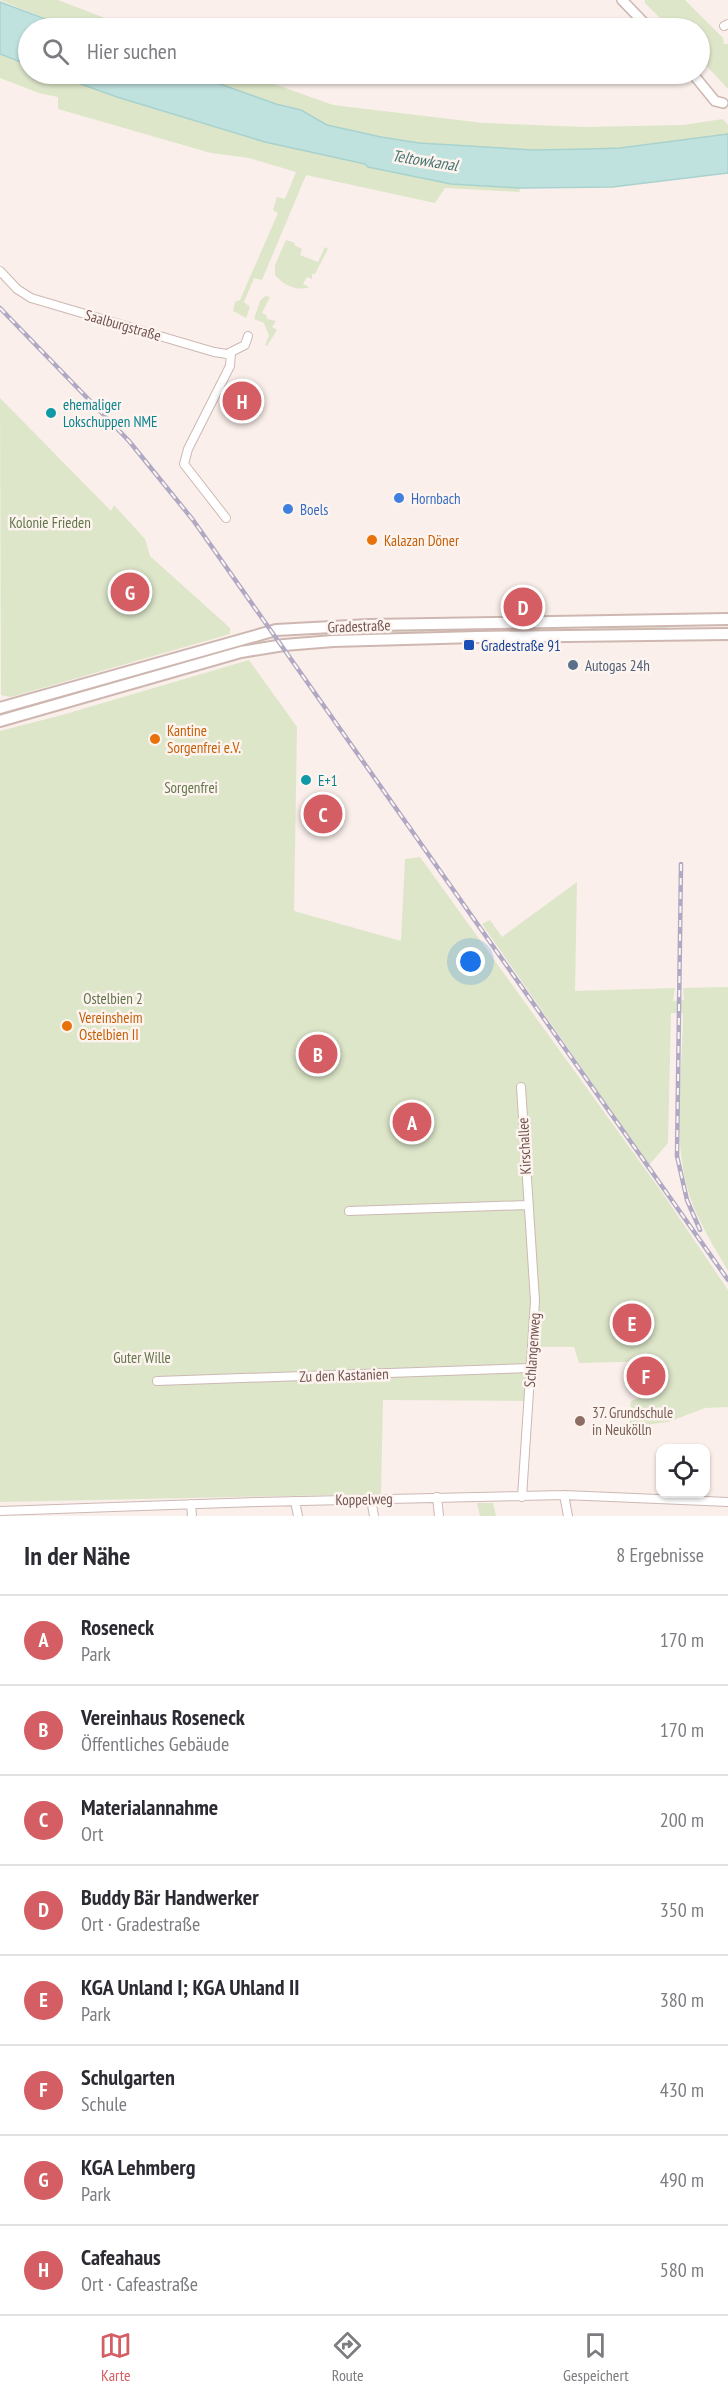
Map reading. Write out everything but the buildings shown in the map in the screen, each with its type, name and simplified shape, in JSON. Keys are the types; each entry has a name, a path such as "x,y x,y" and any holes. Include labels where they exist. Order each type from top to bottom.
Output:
{"main road":[{"name":"Gradestraße","path":"0,708 276,630 369,625 728,619"},
{"name":"Gradestraße","path":"0,721 241,652 286,644 469,638 728,634"}],"street":[{"path":"622,1 639,18"},
{"path":"702,84 715,101 726,104"},
{"name":"Saalburgstraße","path":"0,271 17,289 31,298 214,352 231,352"},
{"path":"226,518 184,464 188,449 230,366 231,352 245,345 248,336"},
{"name":"Kirschallee","path":"521,1087 527,1205"},
{"path":"349,1211 527,1205"},
{"name":"Schlangenweg","path":"522,1497 535,1301 527,1205"},
{"name":"Zu den Kastanien","path":"157,1381 531,1368"},
{"path":"564,1495 568,1516"},
{"name":"Koppelweg","path":"0,1511 101,1512 191,1504 564,1495 728,1502"},
{"path":"437,1497 439,1516"},
{"path":"371,1499 374,1516"},
{"path":"295,1501 298,1516"},
{"path":"191,1504 192,1516"}],"green space":[{"path":"0,0 58,0 105,18 44,18"},
{"path":"645,0 685,0 703,18 660,18 645,3"},
{"path":"710,25 723,38 724,44 728,44 728,89 710,70"},
{"path":"0,54 18,61 18,84 81,84 118,97 365,164 368,167 451,184 519,188 520,192 445,188 435,203 306,175 262,280 254,278 244,302 250,307 246,318 233,311 235,302 240,300 278,213 273,210 277,197 285,199 296,172 249,158 211,153 58,109 58,97 39,93 0,78"},
{"path":"220,84 274,84 333,105 483,123 585,127 683,125 723,119 728,125 728,134 620,148 589,149 533,150 419,143 327,125 301,110 276,104"},
{"path":"286,240 302,249 300,255 318,262 325,247 328,249 315,274 312,274 312,279 307,277 303,284 309,287 290,286 275,275 275,265"},
{"path":"265,296 270,297 262,313 267,319 276,321 272,327 277,330 267,346 265,345 269,336 264,323 254,319 260,301"},
{"name":"Kolonie Frieden","path":"0,398 111,511 114,505 145,539 150,556 230,628 230,634 11,697 1,695"},
{"path":"670,625 670,627 650,631 591,631 590,629 593,626"},
{"path":"574,627 577,631 526,633 522,630"},
{"path":"421,629 426,633 378,635 375,633 376,630"},
{"path":"359,630 364,634 323,636 316,634"},
{"path":"235,646 240,648 11,714 10,711"},
{"path":"249,660 297,727 294,911 401,941 405,859 420,857 661,1191 728,1290 728,1407 705,1408 668,1422 629,1427 631,1401 660,1390 660,1361 579,1363 574,1347 537,1347 529,1401 383,1400 381,1494 0,1502 0,731"},
{"path":"577,882 575,991 675,988 673,1001 684,1000 683,988 728,987 728,1271 698,1216 684,1175 679,1129 683,1013 671,1013 668,1143 649,1165 482,924 490,920 502,937"},
{"path":"477,1503 493,1503 496,1516 480,1516"}],"water":[{"path":"0,2 42,18 18,18 18,61 0,54"},
{"name":"Teltowkanal","path":"81,84 220,84 276,104 301,110 327,125 419,143 533,150 589,149 620,148 728,134 728,173 612,187 519,188 451,184 265,142"}],"railway":[{"path":"0,308 129,441 193,520 728,1280"},
{"path":"681,864 677,1156 687,1200 700,1230"}],"place":[{"name":"Cafeahaus","path":"242,401"},
{"name":"ehemaliger Lokschuppen NME","path":"51,413"},
{"name":"Hornbach","path":"399,498"},
{"name":"Boels","path":"288,509"},
{"name":"Kalazan Döner","path":"372,540"},
{"name":"KGA Lehmberg","path":"130,592"},
{"name":"Buddy Bär Handwerker","path":"523,607"},
{"name":"Gradestraße 91","path":"469,645"},
{"name":"Autogas 24h","path":"573,665"},
{"name":"Kantine Sorgenfrei e.V.","path":"155,739"},
{"name":"E+1","path":"306,780"},
{"name":"Materialannahme","path":"323,814"},
{"name":"Vereinsheim Ostelbien II","path":"67,1026"},
{"name":"Vereinhaus Roseneck","path":"318,1054"},
{"name":"Roseneck","path":"412,1122"},
{"name":"KGA Unland I; KGA Uhland II","path":"632,1323"},
{"name":"Schulgarten","path":"646,1376"},
{"name":"37. Grundschule in Neukölln","path":"580,1421"}],"park label":[{"name":"Sorgenfrei","path":"191,787"},
{"name":"Ostelbien 2","path":"113,998"},
{"name":"Guter Wille","path":"142,1357"}]}
